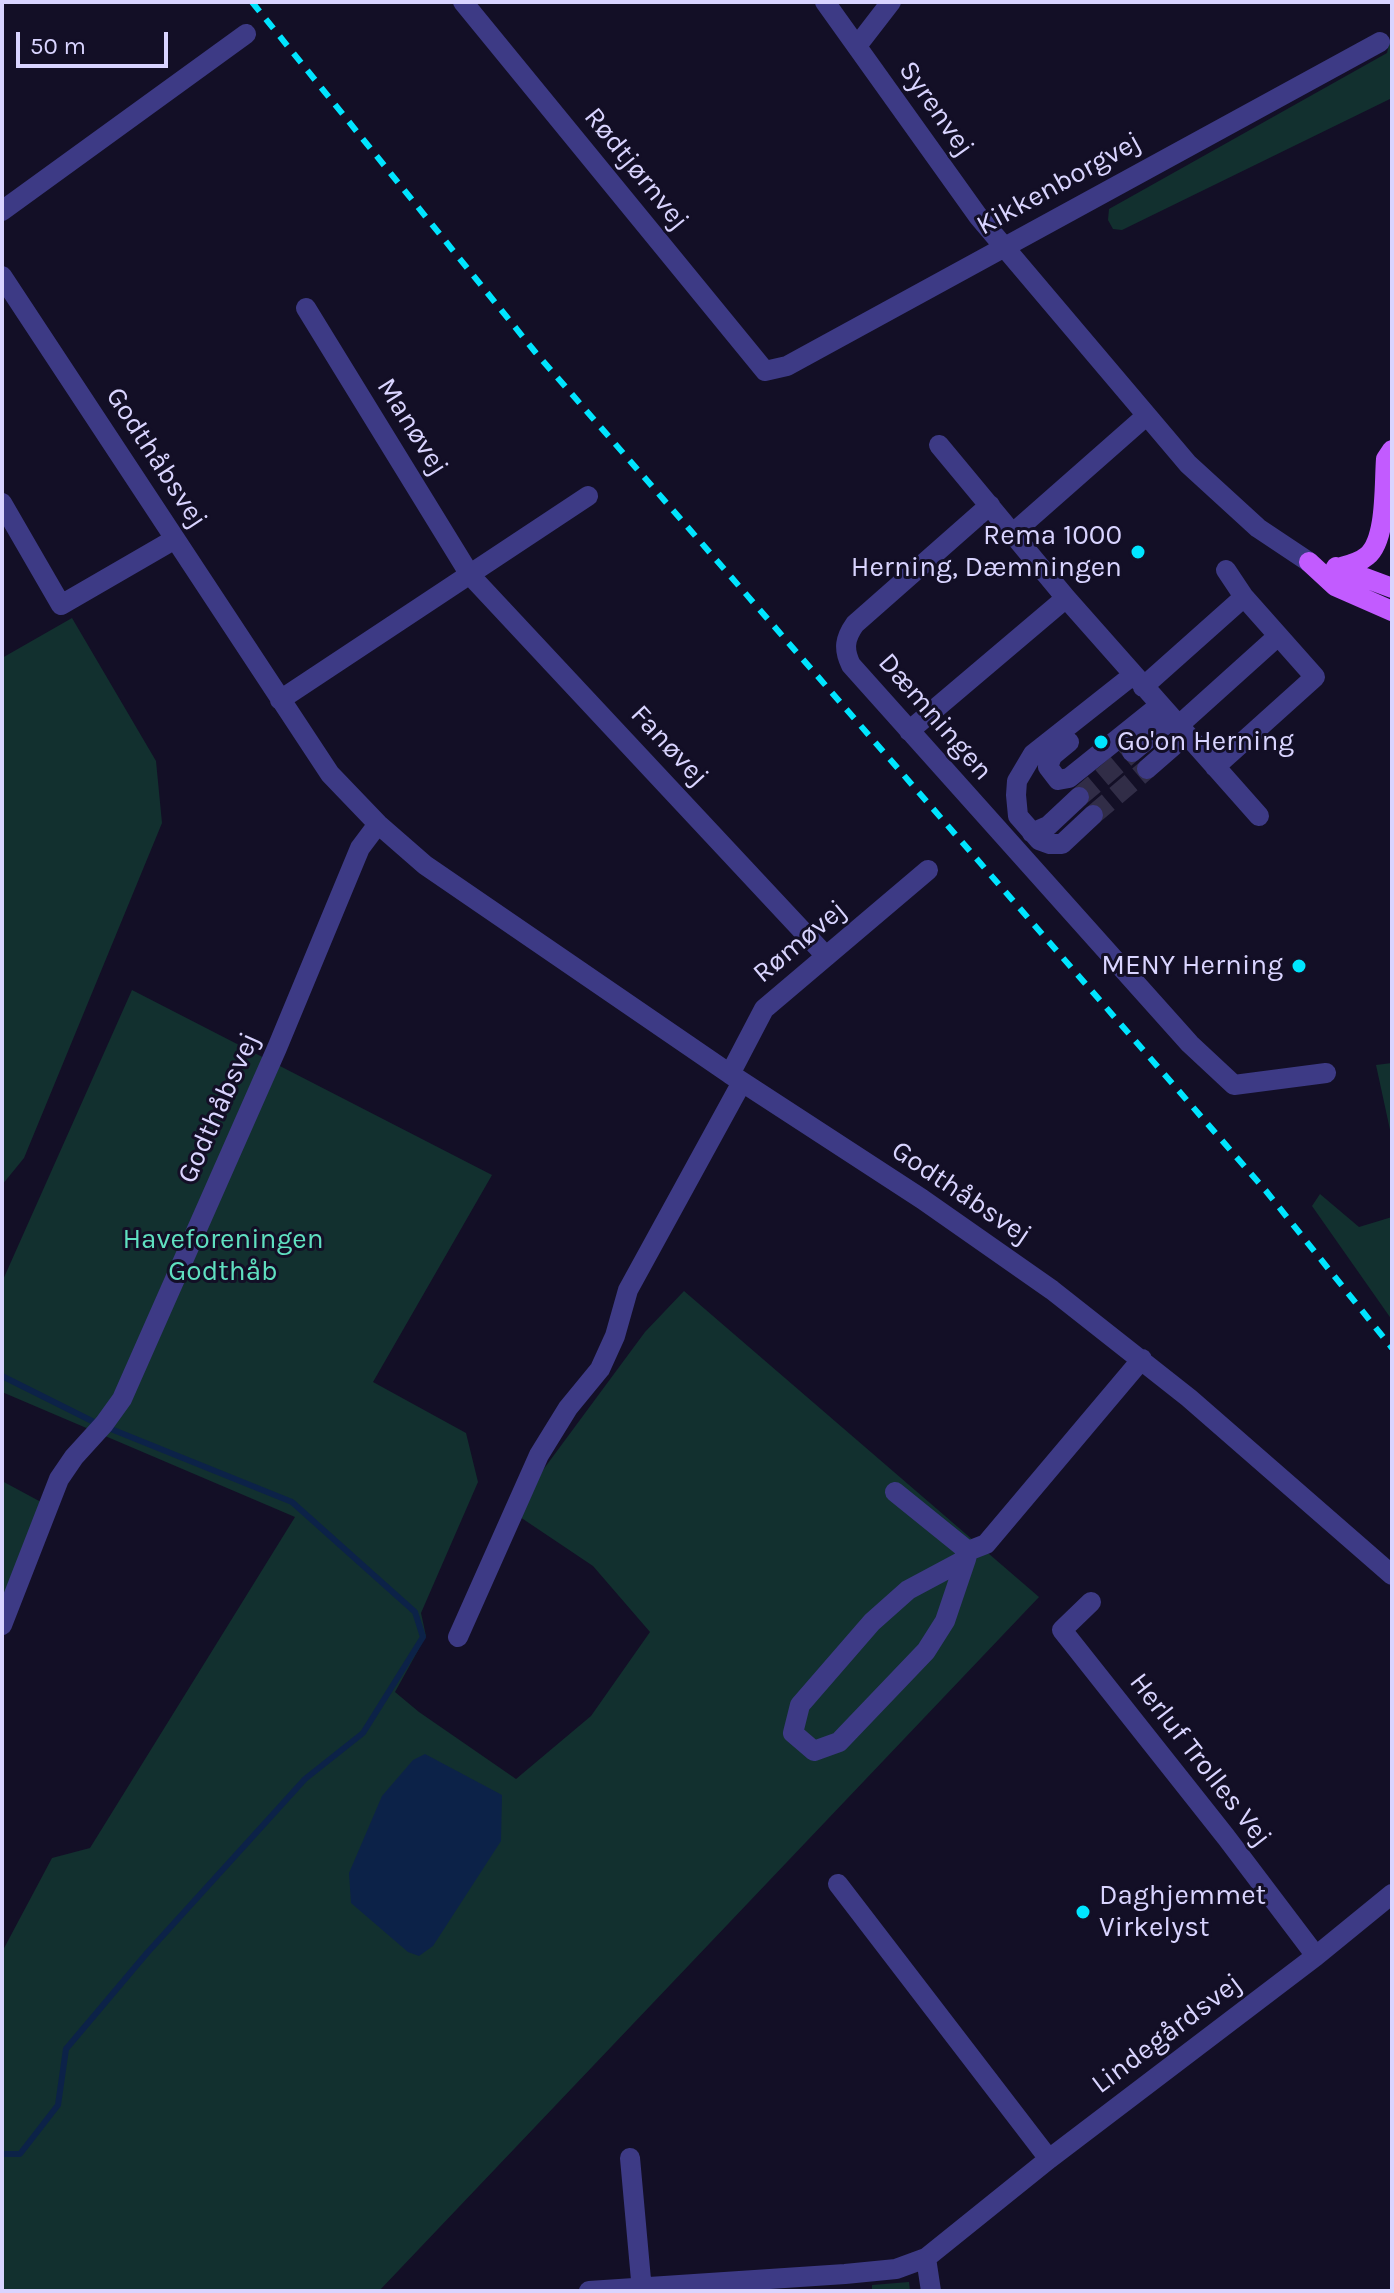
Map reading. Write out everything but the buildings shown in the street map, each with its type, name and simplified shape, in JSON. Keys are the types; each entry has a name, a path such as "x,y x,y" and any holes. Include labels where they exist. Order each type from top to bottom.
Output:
{"main road":[{"path":"1338,568 1369,555 1376,546 1381,530 1386,459 1392,450"},
{"path":"1309,562 1338,568 1392,588"},
{"path":"1309,562 1335,586 1392,611"}],"street":[{"name":"Rødtjørnvej","path":"463,2 765,371"},
{"name":"Syrenvej","path":"825,2 978,216 1003,246"},
{"path":"857,46 891,2"},
{"path":"2,211 246,34"},
{"name":"Kikkenborgvej","path":"765,371 787,366 1380,42"},
{"path":"1003,246 1188,464 1235,508 1309,562"},
{"name":"Godthåbsvej","path":"2,276 330,774 378,824 462,892 736,1078 922,1199 1052,1290 1142,1359 1392,1575"},
{"name":"Manøvej","path":"306,308 470,575"},
{"path":"1012,534 1146,416"},
{"path":"939,445 1066,598 1259,816"},
{"path":"280,700 588,496"},
{"path":"2,503 61,605 175,539"},
{"name":"Dæmningen","path":"989,504 871,608 849,632 846,654 851,665 1190,1044 1234,1085 1326,1073"},
{"path":"1215,767 1315,677 1244,597 1226,570"},
{"name":"Fanøvej","path":"470,575 826,956"},
{"path":"1174,721 1069,778 1058,780 1048,767 1052,756 1244,597"},
{"path":"909,731 1066,598"},
{"path":"1132,752 1278,636"},
{"path":"1093,815 1062,844 1039,840 1018,816 1017,781 1033,754 1139,682"},
{"path":"1147,769 1174,721"},
{"path":"1032,833 1048,826 1079,797"},
{"name":"Godthåbsvej","path":"2,1625 59,1479 122,1399 277,1048 360,848 378,824"},
{"name":"Rømøvej","path":"736,1078 764,1009 928,870"},
{"path":"458,1637 539,1455 568,1408 600,1369 615,1336 628,1290 736,1078"},
{"path":"967,1555 945,1621 926,1651 839,1742 814,1751 793,1733 800,1705 872,1622 908,1590 967,1555 986,1544 1142,1359"},
{"path":"895,1492 967,1555"},
{"name":"Herluf Trolles Vej","path":"1091,1602 1062,1630 1316,1956"},
{"path":"838,1884 1049,2159"},
{"name":"Lindegårdsvej","path":"589,2291 766,2285 896,2269 926,2258 1392,1894"},
{"path":"630,2158 642,2289"},
{"path":"926,2258 931,2291"}],"green space":[{"path":"1392,33 1392,98 1122,230 1113,229 1108,220 1109,209 1387,53"},
{"path":"72,618 156,761 162,823 24,1158 2,1185 2,658"},
{"name":"Haveforeningen Godthåb","path":"132,990 492,1175 373,1382 466,1433 478,1482 421,1613 426,1636 395,1692 516,1779 591,1716 650,1632 593,1566 520,1517 540,1474 645,1332 684,1291 1039,1597 379,2291 2,2291 2,1952 52,1858 90,1848 295,1517 2,1392 2,1282"},
{"path":"1392,1063 1392,1139 1376,1065"},
{"path":"1320,1194 1359,1227 1392,1217 1392,1320 1312,1206"},
{"path":"2,1481 41,1502 2,1610"},
{"path":"909,2282 910,2291 872,2291 872,2285"}],"water":[{"path":"425,1754 502,1795 501,1841 433,1946 419,1956 408,1952 351,1903 349,1873 382,1796 413,1760"}],"waterway":[{"path":"2,1376 96,1423"},
{"path":"2,2154 20,2154 58,2105 66,2049 147,1953 305,1779 363,1733 423,1637 415,1612 292,1502 111,1429"}],"tunnel":[{"path":"1079,797 1132,752"},
{"path":"1093,815 1147,769"}],"railway":[{"path":"252,2 536,353 1266,1191 1392,1348"}],"place":[{"name":"Rema 1000 Herning, Dæmningen","path":"1138,552"},
{"name":"Go'on Herning","path":"1101,742"},
{"name":"MENY Herning","path":"1299,966"},
{"name":"Daghjemmet Virkelyst","path":"1083,1912"}]}
